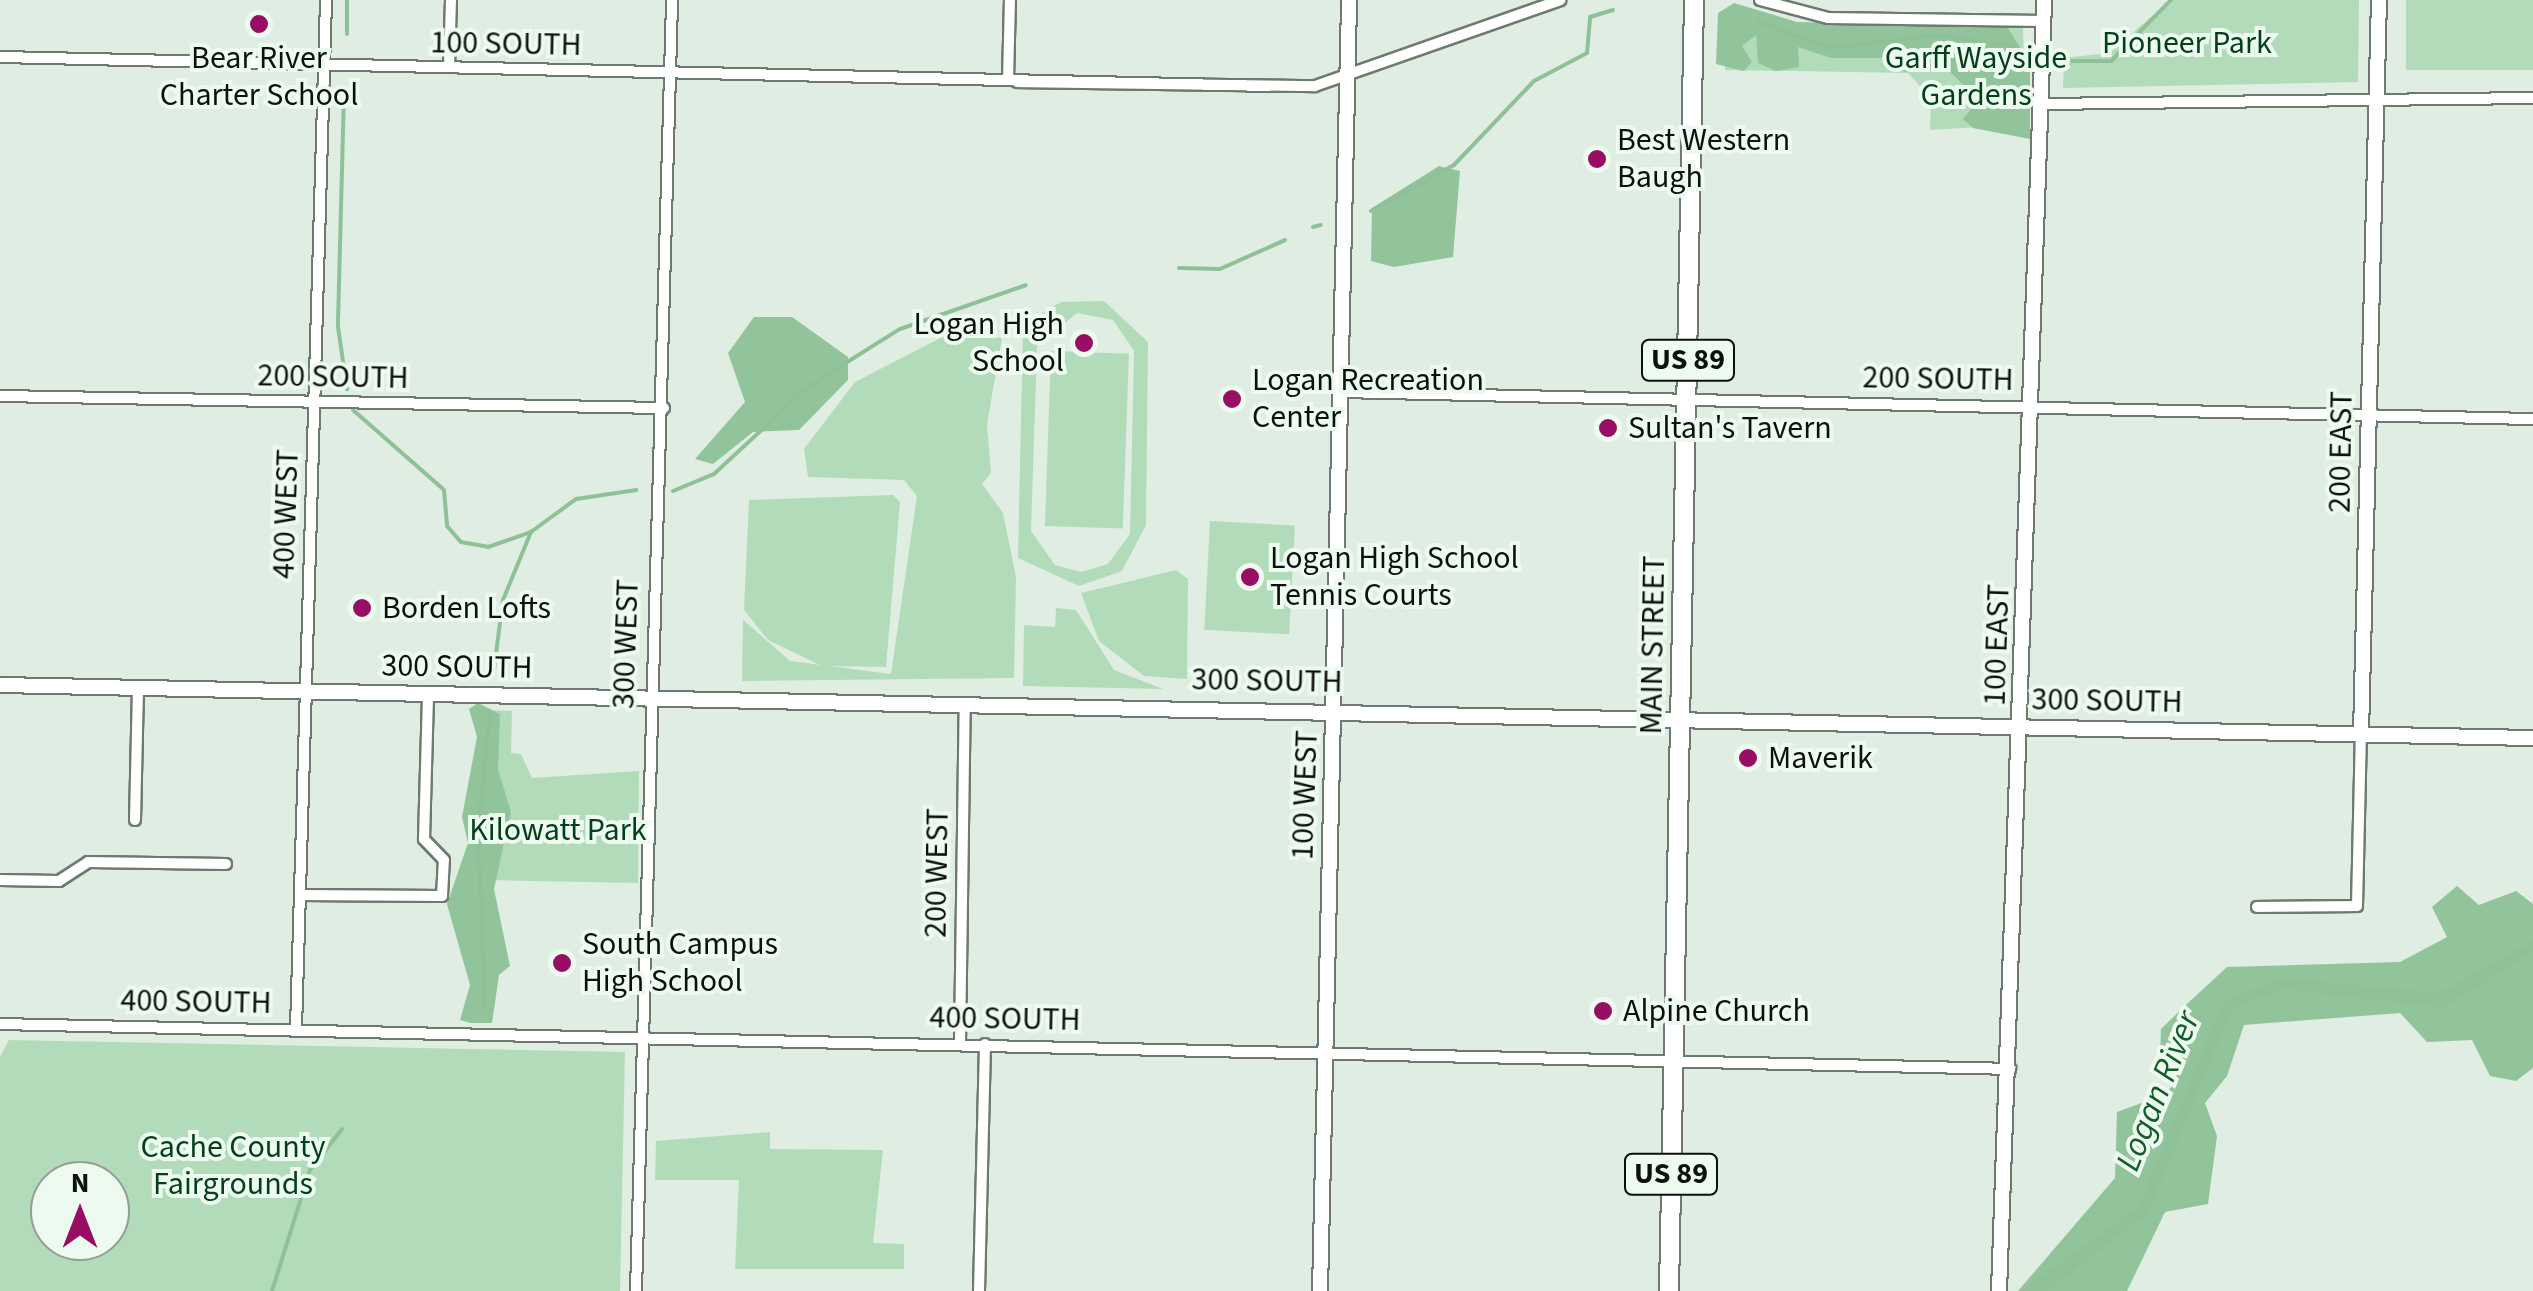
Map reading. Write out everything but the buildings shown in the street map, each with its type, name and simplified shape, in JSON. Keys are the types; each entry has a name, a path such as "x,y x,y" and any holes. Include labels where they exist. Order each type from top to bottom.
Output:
{"highway":[{"name":"MAIN STREET","path":"1668,1291 1694,0"}],"street":[{"name":"400 WEST","path":"296,1029 326,0"},
{"path":"450,0 450,68"},
{"name":"300 WEST","path":"636,1291 650,698 664,408 672,0"},
{"path":"1010,0 1010,80"},
{"name":"100 WEST","path":"1320,1291 1350,0"},
{"name":"100 SOUTH","path":"0,58 1315,86 1560,0"},
{"path":"1760,0 1828,18 2043,16 2059,0"},
{"name":"200 EAST","path":"2257,907 2357,906 2379,0"},
{"name":"100 EAST","path":"2000,1289 2043,16"},
{"path":"2042,99 2376,93 2533,98"},
{"name":"200 SOUTH","path":"1342,392 2533,418"},
{"name":"200 SOUTH","path":"0,396 664,408"},
{"name":"300 SOUTH","path":"0,685 2533,738"},
{"path":"135,820 138,688"},
{"path":"300,894 444,893 444,860 424,839 428,694"},
{"name":"200 WEST","path":"960,1043 965,703"},
{"path":"0,880 59,881 88,862 226,864"},
{"name":"400 SOUTH","path":"0,1024 1674,1057 2010,1069"},
{"path":"980,1291 985,1044"}],"green space":[{"name":"Pioneer Park","path":"2171,0 2359,0 2358,82 2063,88 2064,58 2109,53"},
{"path":"2406,0 2533,0 2533,70 2406,70"},
{"name":"Garff Wayside Gardens","path":"1734,3 1797,22 2006,25 2030,63 2030,139 1973,128 1963,119 1973,107 2010,96 1970,91 1949,71 1904,72 1895,58 1831,58 1798,47 1799,67 1776,71 1758,63 1756,35 1742,46 1752,62 1744,71 1716,64 1718,13"},
{"name":"Garff Wayside Gardens","path":"1727,12 1800,28 2023,28 2026,124 1930,130 1931,98 1908,73 1725,70"},
{"path":"1439,166 1460,171 1453,257 1394,267 1371,261 1372,208"},
{"path":"1104,301 1148,342 1146,525 1122,571 1079,586 1018,558 1023,325 1061,302","holes":["1077,313 1113,320 1134,351 1130,534 1108,564 1081,572 1055,565 1031,531 1037,346"]},
{"path":"754,317 792,317 848,357 848,380 799,430 753,432 713,464 695,459 745,402 728,353"},
{"path":"958,329 1002,338 987,424 991,473 982,484 1003,513 1016,577 1014,678 742,681 743,620 790,661 891,674 917,496 904,480 808,477 804,449 855,382"},
{"path":"1051,351 1129,354 1123,529 1045,526"},
{"path":"893,495 900,502 886,667 822,666 768,640 744,610 749,500"},
{"name":"Logan High School Tennis Courts","path":"1210,521 1295,525 1289,634 1204,630"},
{"path":"1176,570 1188,579 1187,679 1144,676 1099,641 1081,593"},
{"path":"1056,608 1076,610 1114,670 1163,689 1023,686 1024,625 1055,627"},
{"path":"478,703 500,714 498,769 511,812 494,889 510,966 499,975 492,1023 460,1020 470,985 447,904 468,843 462,817 477,737 469,709"},
{"name":"Kilowatt Park","path":"494,710 512,711 511,753 521,754 532,778 639,771 638,883 489,880"},
{"path":"2457,886 2479,905 2516,891 2533,904 2533,1068 2516,1081 2490,1076 2472,1040 2427,1042 2400,1013 2244,1025 2227,1076 2205,1103 2217,1136 2208,1204 2165,1212 2127,1291 2018,1291 2115,1178 2117,1112 2166,1094 2178,1078 2160,1055 2161,1029 2227,967 2400,962 2447,937 2432,907"},
{"name":"Cache County Fairgrounds","path":"9,1040 625,1052 620,1291 0,1291 0,1057"},
{"path":"770,1132 770,1149 883,1150 873,1243 904,1244 904,1269 735,1269 739,1180 655,1180 656,1141"}],"shaded area":[{"path":"2533,941 2533,952 2443,1008 2283,989 2232,1009 2148,1213 2047,1291 2021,1291 2138,1207 2224,1001 2280,978 2439,993"}],"waterway":[{"path":"347,0 347,34"},
{"path":"2072,61 2111,61 2171,0"},
{"path":"1371,211 1454,165 1534,81 1587,53 1590,17 1613,10"},
{"path":"1757,21 1830,48 1939,35 2015,46"},
{"path":"344,93 338,327 347,389"},
{"path":"1313,227 1321,225"},
{"path":"1179,268 1220,269 1285,240"},
{"path":"673,491 714,474 809,386 900,329 1026,285"},
{"path":"353,410 444,490 447,526 461,542 488,547 531,532"},
{"path":"494,669 503,600 531,532 576,499 636,490"},
{"path":"485,1011 478,831 490,712"},
{"path":"272,1291 310,1170 342,1129"}],"place":[{"name":"Bear River Charter School","path":"259,24"},
{"name":"Best Western Baugh","path":"1597,159"},
{"name":"Logan High School","path":"1084,343"},
{"name":"Logan Recreation Center","path":"1232,399"},
{"name":"Sultan's Tavern","path":"1608,428"},
{"name":"Logan High School Tennis Courts","path":"1250,577"},
{"name":"Borden Lofts","path":"362,608"},
{"name":"Maverik","path":"1748,758"},
{"name":"South Campus High School","path":"562,963"},
{"name":"Alpine Church","path":"1603,1011"}],"water label":[{"name":"Logan River","path":"2158,1091"}]}
